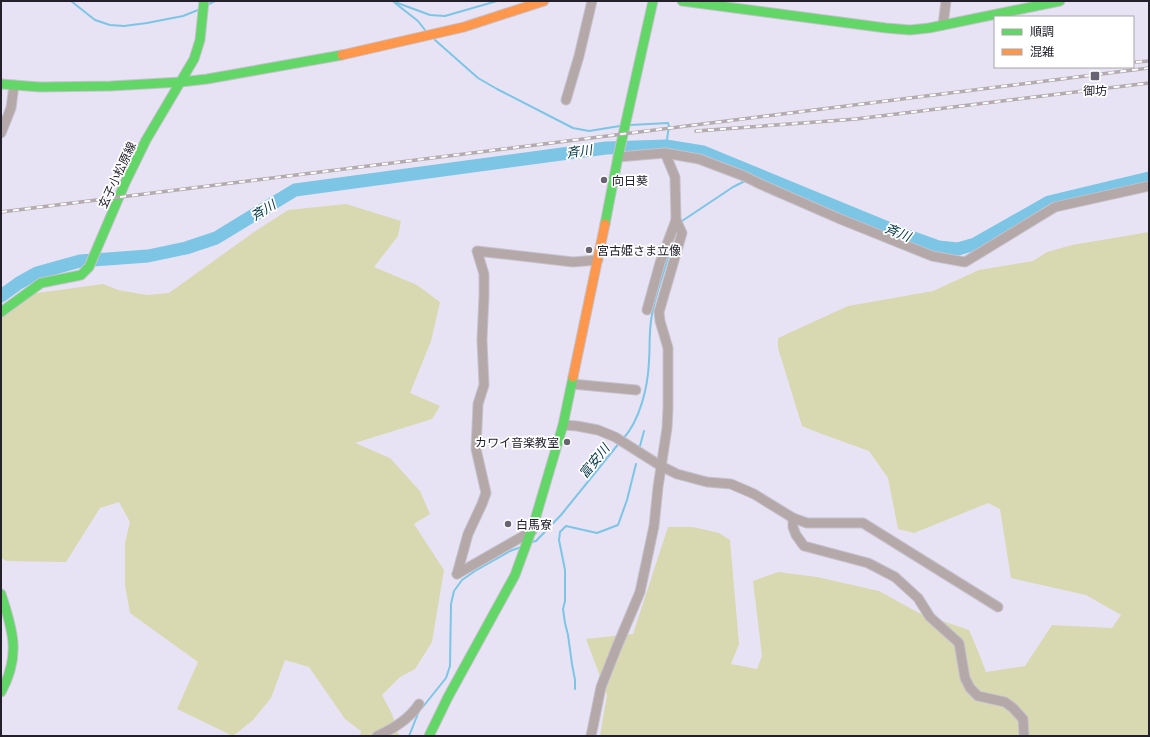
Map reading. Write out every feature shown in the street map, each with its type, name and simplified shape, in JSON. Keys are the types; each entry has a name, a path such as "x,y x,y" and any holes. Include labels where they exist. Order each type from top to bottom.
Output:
{"street":[{"name":"玄子小松原線","path":"1,312 41,283 81,275 89,267 140,152 194,59 200,40 204,1"},
{"path":"1,84 40,87 111,86 207,79 321,59 400,42 464,27 532,3 544,1"},
{"path":"566,100 579,56 592,1"},
{"path":"429,736 448,697 515,575 532,528 563,425 618,157 653,1"},
{"path":"682,1 910,30 929,28 1060,1"},
{"path":"944,25 946,1"},
{"path":"1,133 11,108 14,85"},
{"path":"618,157 665,153 698,159 744,176 840,219 932,256 965,262 1055,207 1149,186"},
{"path":"647,310 660,263 676,220 675,177 665,153"},
{"path":"591,736 601,687 640,592 654,526 667,428 668,348 660,322 659,312 682,233 676,220"},
{"path":"532,528 457,574 468,534 486,493 476,449 478,404 484,385 482,340 484,274 477,251 573,262 598,260"},
{"path":"572,384 636,390"},
{"path":"563,425 598,430 615,437 661,466 677,474 707,482 731,484 754,494 792,518 807,523 864,523 998,607"},
{"path":"792,518 796,535 804,546 868,563 895,577 918,598 930,617 959,644 965,678 970,688 978,696 1004,702 1013,708 1022,719 1024,736"},
{"path":"1,594 9,619 14,644 12,665 1,692"},
{"path":"377,736 387,732 403,721 419,704"}],"green space":[{"path":"346,204 401,221 398,236 374,267 417,285 440,302 431,341 410,393 440,406 432,419 355,443 390,458 420,491 430,514 414,524 444,570 432,642 415,669 400,677 382,695 392,714 399,736 360,736 361,731 345,719 309,667 285,660 271,698 253,720 233,736 177,709 198,662 130,613 125,585 125,543 130,522 119,502 100,508 66,562 7,561 1,558 1,318 30,294 103,284 118,290 147,295 169,293 254,232 288,210"},
{"path":"1149,232 1149,736 600,736 607,695 586,639 633,634 668,527 693,527 719,533 730,540 739,644 731,664 757,669 762,656 753,581 778,572 817,577 879,591 919,613 969,630 986,672 1025,666 1052,625 1112,628 1121,615 1086,595 1011,578 1000,509 988,503 914,533 898,529 888,478 869,451 802,426 778,348 778,338 848,306 933,291 979,270 1033,261 1047,252 1072,245"}],"waterway":[{"path":"71,1 95,20 110,25 124,26 183,16 198,10"},
{"path":"207,5 215,1"},
{"path":"392,1 430,15 445,16 497,1"},
{"path":"395,3 418,21 425,30"},
{"path":"435,40 478,78 573,128 589,131 620,126"},
{"path":"630,125 668,123 669,126 666,146"},
{"name":"斉川","path":"1,296 19,283 37,273 80,261 148,256 186,248 216,238 295,190 606,148 666,146 703,152 900,233 939,247 958,249 975,244 1049,202 1149,178"},
{"name":"富安川","path":"680,224 682,221 733,187 747,180"},
{"name":"富安川","path":"623,439 634,422 645,392 652,312 670,250"},
{"path":"640,446 644,431"},
{"name":"富安川","path":"532,542 536,541 561,515 620,442"},
{"path":"575,689 575,680 563,609 565,601 565,570 559,540 560,532 566,526 597,533 618,525 627,500 636,464"},
{"name":"富安川","path":"422,708 446,678 450,666 451,604 454,591 462,580 475,571 510,551 521,547"},
{"name":"富安川","path":"409,736 419,711"}],"railway":[{"path":"1136,62 1149,61"},
{"path":"1,212 1149,68"},
{"path":"696,131 856,119 1149,83"}],"traffic: fast":[{"path":"1,312 41,283 81,275 89,267 125,183 146,140 194,59 200,40 204,1"},
{"path":"605,224 618,157 653,1"},
{"path":"682,1 910,30 929,28 1060,1"},
{"path":"1,84 40,87 111,86 181,82 207,79 342,55"},
{"path":"429,736 448,697 515,575 534,523 563,425 573,377"},
{"path":"1,594 12,631 13,643 11,667 1,692"}],"traffic: slow":[{"path":"342,55 464,27 544,1"},
{"path":"573,377 605,224"}],"place":[{"name":"御坊","path":"1095,76"},
{"name":"向日葵","path":"604,180"},
{"name":"宮古姫さま立像","path":"589,250"},
{"name":"カワイ音楽教室","path":"567,442"},
{"name":"白馬寮","path":"508,524"}]}
